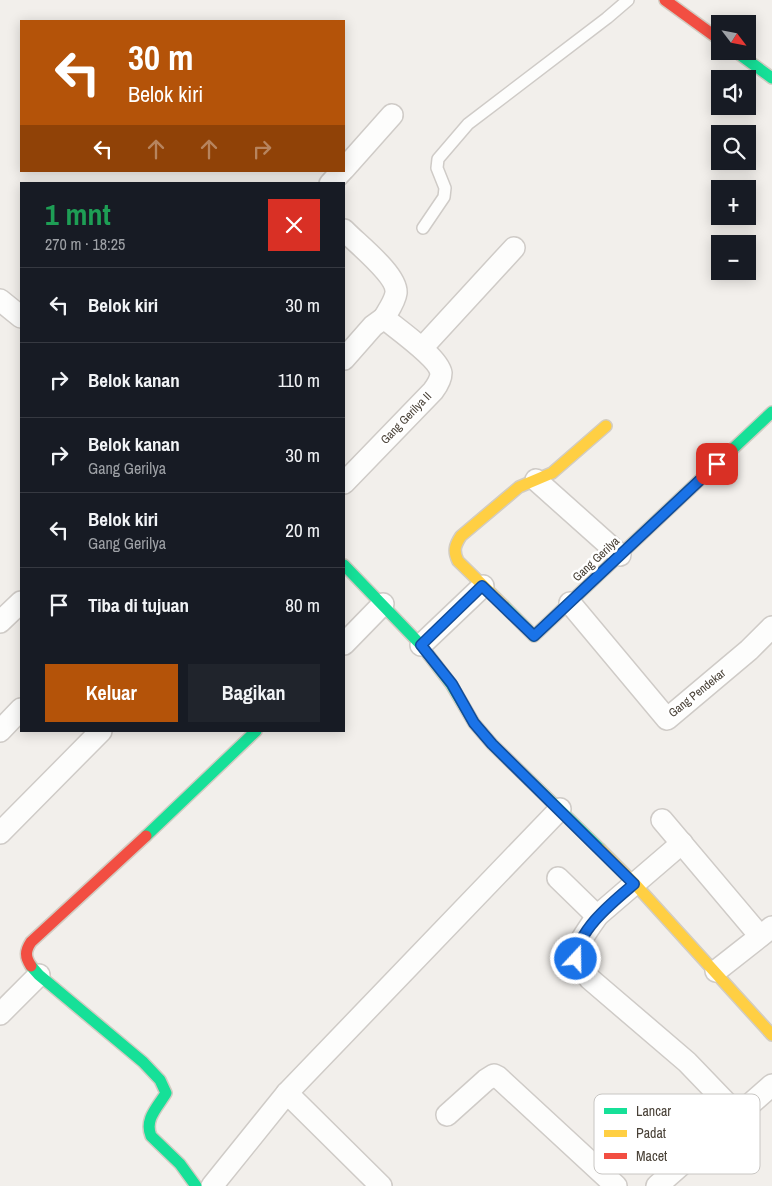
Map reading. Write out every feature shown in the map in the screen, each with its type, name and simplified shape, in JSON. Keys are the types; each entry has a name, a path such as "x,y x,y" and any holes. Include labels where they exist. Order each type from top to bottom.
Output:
{"main road":[{"path":"665,0 711,33"},
{"path":"747,60 772,78"},
{"name":"Gang Gerilya","path":"482,586 534,636 772,412"},
{"path":"482,586 458,561 453,553 455,545 461,536 519,488 552,473 606,426"},
{"path":"345,565 421,645 452,684 474,723 492,744 634,884 716,971 772,1035"},
{"path":"211,1185 180,1164 148,1131 147,1123 166,1093 157,1076 144,1062 39,975 26,960 25,950 31,942 182,803 255,732"}],"street":[{"path":"345,168 392,115"},
{"path":"332,182 341,172"},
{"path":"345,231 381,266 394,282 396,293 384,318 373,326 345,358"},
{"path":"422,348 514,248"},
{"path":"0,300 20,316"},
{"name":"Gang Gerilya II","path":"345,482 433,391 441,374 437,365 422,348 384,318"},
{"path":"536,480 620,555"},
{"path":"421,645 482,586"},
{"path":"0,622 20,603"},
{"name":"Gang Pendekar","path":"570,603 667,719 749,650 772,627"},
{"path":"345,643 383,604"},
{"path":"0,730 20,710"},
{"path":"0,833 100,732"},
{"path":"211,1185 288,1093 560,809"},
{"path":"662,820 766,932 716,971"},
{"path":"682,843 597,916 576,949 576,959 590,979 687,1062 718,1094"},
{"path":"558,878 597,916"},
{"path":"0,1014 39,975"},
{"path":"447,1115 494,1075 594,1166"},
{"path":"760,1095 772,1085"},
{"path":"288,1093 381,1186"},
{"path":"603,1174 616,1186"},
{"path":"657,1186 670,1174"}],"lane":[{"path":"422,228 444,197 445,188 437,168 438,159 468,124 628,0"}],"traffic: fast":[{"path":"747,60 772,78"},
{"path":"504,606 534,636 772,412"},
{"path":"345,566 421,645 451,684 474,723 492,744 600,849"},
{"path":"146,836 255,732"},
{"path":"31,966 39,975 143,1062 160,1080 166,1093 156,1108 149,1124 151,1136 180,1164 196,1186"}],"traffic: slow":[{"path":"504,606 458,561 455,551 459,539 519,487 552,473 606,426"},
{"path":"600,849 634,883 772,1035"}],"traffic: jam":[{"path":"665,0 711,33"},
{"path":"31,966 27,954 31,942 146,836"}],"route":[{"path":"576,959 576,949 597,916 634,884 492,744 474,723 452,684 421,645 482,586 534,636 717,464"}]}
